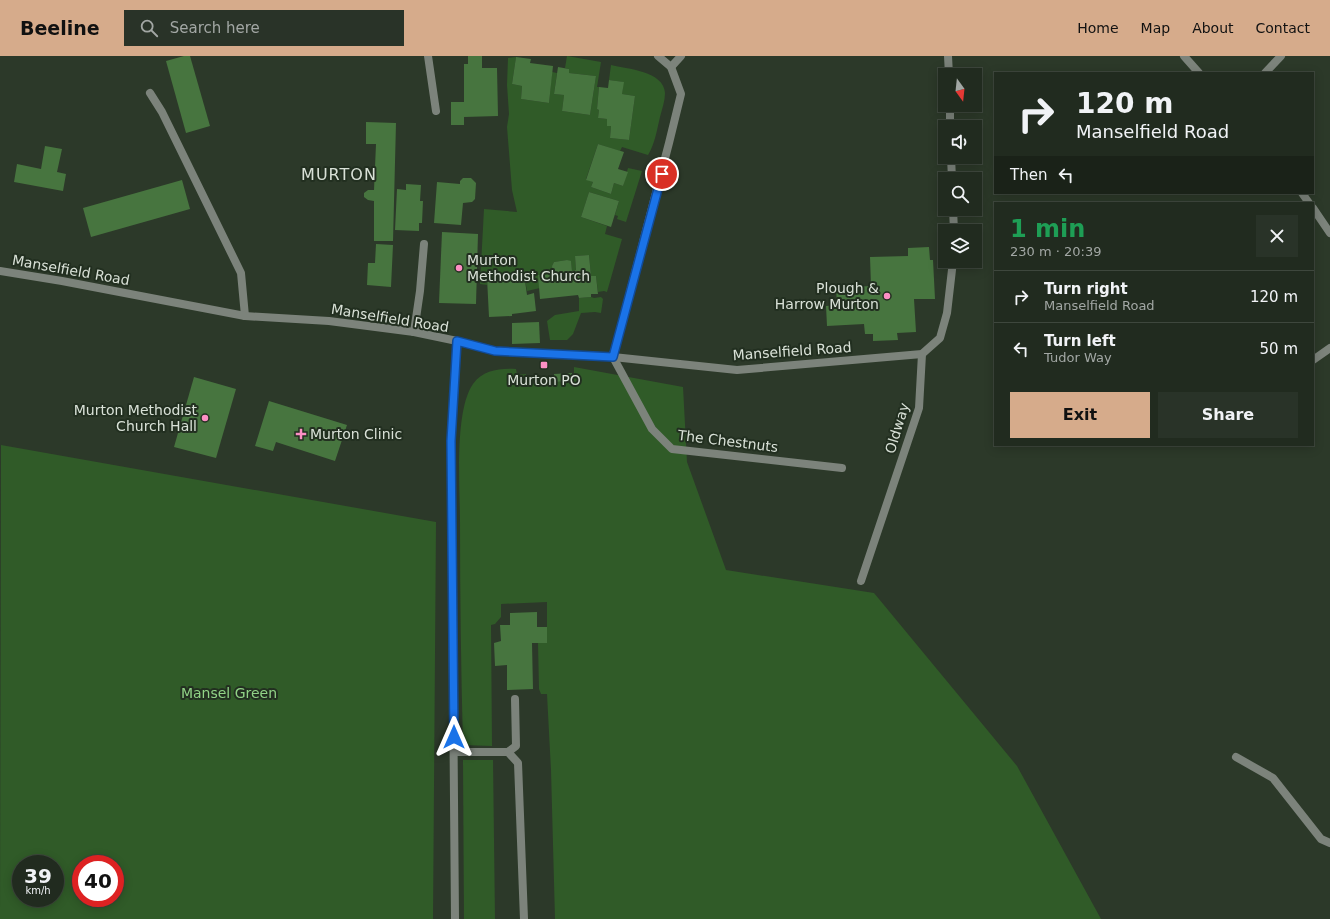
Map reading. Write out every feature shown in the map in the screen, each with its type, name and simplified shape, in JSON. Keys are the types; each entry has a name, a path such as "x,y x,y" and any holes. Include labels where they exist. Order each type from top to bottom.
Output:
{"street":[{"path":"428,56 436,111"},
{"path":"613,357 670,143 681,94 671,67 658,56"},
{"path":"671,67 681,56"},
{"path":"948,56 949,68"},
{"path":"1184,56 1198,72"},
{"path":"1266,72 1281,56"},
{"path":"150,93 162,112 241,273 245,316"},
{"path":"1314,209 1330,233"},
{"path":"414,332 420,291 424,244"},
{"path":"922,354 940,338 947,312 952,268"},
{"name":"Manselfield Road","path":"0,271 62,281 245,316 329,321 414,332 495,351 613,357 737,370 922,354"},
{"path":"455,919 451,441 457,341"},
{"path":"1314,359 1330,348"},
{"name":"Oldway","path":"861,581 919,408 922,354"},
{"name":"The Chestnuts","path":"613,357 652,429 672,449 842,468"},
{"path":"454,752 508,752 516,746 516,699"},
{"path":"508,752 518,763 524,919"},
{"path":"1236,757 1273,778 1321,839 1330,843"}],"green space":[{"path":"567,56 601,62 597,87 599,87 597,109 599,110 598,118 607,119 607,126 611,126 610,138 629,140 635,96 622,94 623,82 609,80 611,65 644,72 652,76 663,86 665,93 656,136 648,155 622,147 620,151 598,144 586,179 593,182 591,187 611,194 614,183 623,186 628,168 642,171 626,222 617,219 618,216 615,215 619,201 589,192 581,217 607,226 605,234 622,239 607,292 598,292 596,276 591,276 589,255 575,256 576,270 572,271 571,262 567,260 554,262 552,266 553,274 538,275 540,288 527,291 524,274 510,277 487,278 487,285 480,284 484,209 517,212 512,190 507,127 509,114 507,85 508,58 516,57 512,84 522,86 521,99 549,103 552,72 557,73 554,94 564,95 562,111 590,115 596,76 569,73 569,69 565,68"},
{"path":"601,297 603,299 601,313 581,313 573,334 567,340 550,340 547,321 555,315 579,311 579,298"},
{"path":"574,367 683,387 687,462 726,570 874,593 1017,766 1101,919 555,919 551,770 547,694 541,694 539,689 538,643 547,642 547,602 501,604 501,617 495,624 491,625 492,746 463,745 459,450 463,412 467,396 477,379 492,371 516,369 517,375 526,374 526,384 574,381"},
{"name":"Mansel Green","path":"1,445 436,522 433,919 0,919"},
{"path":"463,760 493,760 495,919 464,919"}],"building":[{"path":"184,56 190,56 210,126 186,133 166,61"},
{"path":"468,56 482,56 482,68 497,68 498,116 464,117 464,125 451,125 451,102 464,102 464,64 468,64"},
{"path":"516,57 531,59 530,63 553,66 549,103 521,99 522,86 512,84"},
{"path":"558,67 569,69 569,73 596,76 590,115 562,111 564,95 554,94"},
{"path":"609,80 624,82 622,94 635,96 629,140 610,138 611,126 607,126 607,119 598,118 599,110 597,109 599,87 608,88"},
{"path":"366,122 396,123 393,241 374,241 374,201 368,200 364,197 364,193 368,190 374,190 376,144 366,144"},
{"path":"598,144 624,152 618,169 628,172 623,186 614,183 611,194 591,187 593,182 586,180"},
{"path":"45,146 62,149 57,172 66,174 63,191 14,182 17,164 41,169"},
{"path":"463,178 471,178 476,183 475,199 472,202 463,203 461,225 434,223 437,182 460,184 460,181"},
{"path":"182,180 190,209 91,237 83,208"},
{"path":"406,184 421,185 420,201 423,201 422,223 419,223 419,231 395,230 397,189 406,190"},
{"path":"589,192 619,201 611,227 581,217"},
{"name":"Murton Methodist Church","path":"442,232 478,234 476,304 439,303"},
{"path":"376,244 393,245 391,287 367,285 368,263 375,263"},
{"path":"929,247 930,260 933,260 935,299 914,299 916,332 897,333 898,340 873,341 873,334 865,334 864,324 827,326 826,306 837,305 836,288 871,286 870,257 908,256 908,248"},
{"path":"589,255 591,276 596,276 598,294 591,294 591,297 579,298 578,295 540,299 538,275 553,274 552,266 554,262 567,260 571,261 572,271 576,270 575,256"},
{"path":"524,274 527,295 534,293 536,311 512,314 512,316 489,317 487,278 510,277"},
{"path":"539,322 540,343 512,344 512,323"},
{"path":"572,373 572,381 554,382 554,374"},
{"name":"Murton Methodist Church Hall","path":"194,377 236,389 216,458 174,447"},
{"name":"Murton Clinic","path":"269,401 347,425 335,461 276,442 273,451 255,446"},
{"path":"537,612 537,627 547,627 547,643 532,643 533,689 507,690 507,665 495,666 494,643 501,641 500,625 510,625 510,613"}],"place":[{"name":"Murton Methodist Church","path":"459,268"},
{"name":"Plough & Harrow Murton","path":"887,296"},
{"name":"Murton PO","path":"544,365"},
{"name":"Murton Methodist Church Hall","path":"205,418"},
{"name":"Murton Clinic","path":"301,434"}],"district":[{"name":"MURTON","path":"339,174"}],"route":[{"path":"454,737 451,441 457,341 495,351 613,357 662,174"}]}
